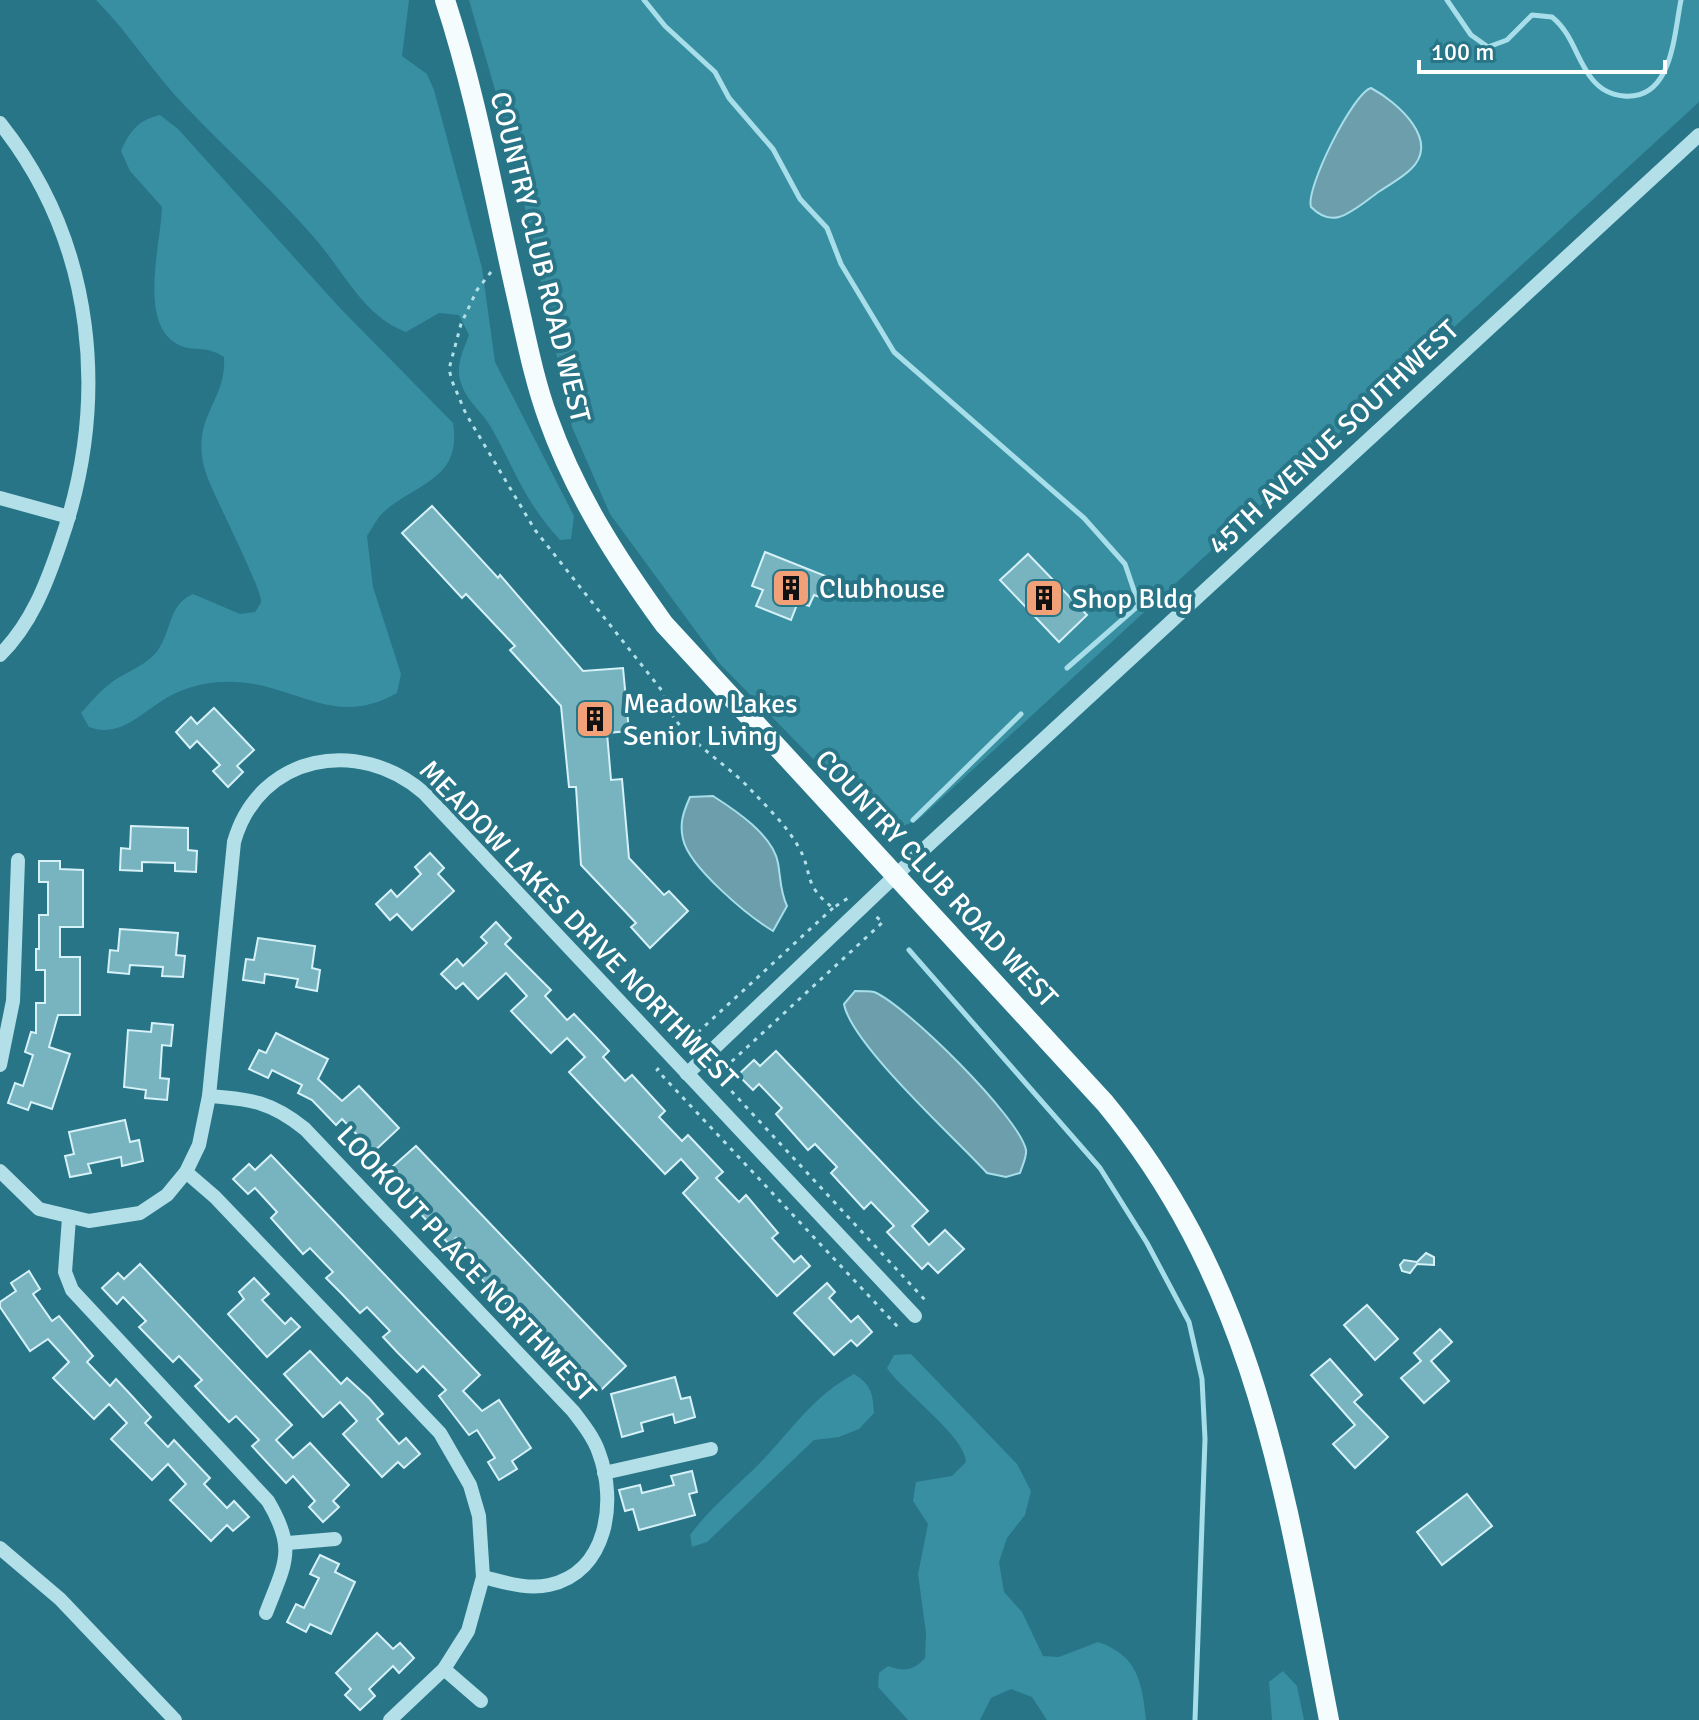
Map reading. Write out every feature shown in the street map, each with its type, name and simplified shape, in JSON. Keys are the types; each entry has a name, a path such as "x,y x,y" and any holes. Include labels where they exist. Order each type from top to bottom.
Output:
{"main road":[{"name":"COUNTRY CLUB ROAD WEST","path":"445,0 462,54 547,416 570,473 627,572 688,653 1053,1044 1140,1144 1206,1255 1243,1344 1271,1435 1329,1720"}],"street":[{"path":"0,123 35,174 53,213 80,294 91,386 83,462 69,517 43,591 27,621 0,655"},
{"name":"45TH AVENUE SOUTHWEST","path":"687,1074 896,875 1699,135"},
{"path":"0,498 69,517"},
{"name":"MEADOW LAKES DRIVE NORTHWEST","path":"0,1171 39,1209 69,1218 104,1221 140,1213 167,1195 186,1172 199,1145 209,1096 234,842 239,823 263,791 298,768 337,760 356,760 393,769 424,793 915,1316"},
{"path":"0,1065 13,1001 18,860"},
{"name":"LOOKOUT PLACE NORTHWEST","path":"209,1096 261,1102 286,1113 305,1129 573,1411 599,1453 608,1517 604,1535 587,1563 564,1580 549,1585 511,1584 483,1577"},
{"path":"186,1172 215,1197 440,1433 470,1485 479,1516 483,1577 468,1631 444,1669 390,1720"},
{"path":"69,1218 65,1272 72,1290 268,1501 288,1543 284,1566 266,1613"},
{"path":"604,1473 711,1449"},
{"path":"288,1543 335,1539"},
{"path":"0,1548 60,1599 175,1720"},
{"path":"444,1669 481,1701"}],"path":[{"path":"508,255 477,290 453,351 449,369 466,414 535,530 663,692 665,708 736,774 781,823 800,848 807,878 817,895 833,908"},
{"path":"687,1043 833,908 853,895 883,922 717,1075 925,1300"},
{"path":"657,1070 898,1327"}],"shaded area":[{"path":"96,0 409,0 402,56 427,74 434,90 482,268 495,362 574,516 571,539 560,540 538,513 489,423 463,389 459,365 469,335 459,315 439,313 406,332 379,316 302,224 174,94"},
{"path":"469,0 1699,0 1699,102 918,820 898,828 875,822 720,664 610,514 572,427 513,152"},
{"path":"1371,88 1392,102 1412,123 1421,146 1419,158 1404,175 1350,212 1335,218 1324,216 1311,207 1315,182 1353,106"},
{"path":"160,115 178,129 339,307 453,423 454,441 445,467 425,485 383,512 367,536 373,587 401,674 397,693 373,703 351,707 331,705 248,683 218,682 176,693 134,720 113,729 89,727 81,713 108,685 154,655 175,611 193,594 240,614 255,612 261,602 207,476 202,456 204,425 220,387 224,357 177,344 165,333 158,319 154,281 162,207 130,171 121,151 136,127"},
{"path":"713,796 752,824 775,853 787,906 773,931 721,890 696,863 683,839 684,812 690,797"},
{"path":"855,991 874,992 910,1017 983,1089 1019,1135 1026,1150 1020,1173 1006,1177 987,1173 884,1066 851,1021 844,1004"},
{"path":"911,1354 1017,1464 1031,1491 1025,1515 1007,1538 999,1562 1004,1592 1022,1612 1043,1656 1059,1657 1098,1642 1111,1647 1135,1671 1146,1720 1047,1720 1032,1697 1011,1689 991,1698 980,1720 908,1720 878,1687 879,1673 888,1666 908,1669 925,1658 926,1633 918,1574 928,1524 913,1501 916,1482 952,1476 966,1462 956,1440 887,1368 894,1355"},
{"path":"854,1374 870,1390 874,1413 859,1429 839,1437 814,1440 707,1542 692,1547 690,1535 706,1516 760,1463 814,1403"},
{"path":"1283,1671 1297,1686 1304,1720 1272,1720 1269,1682"}],"building":[{"name":"Meadow Lakes Senior Living","path":"432,506 498,578 500,575 583,671 623,668 629,731 607,733 611,780 622,779 629,858 664,895 669,891 688,911 650,948 631,927 636,923 581,865 576,787 569,787 561,706 510,650 515,646 466,594 462,598 402,533"},
{"name":"Clubhouse","path":"765,552 828,577 820,597 814,595 809,606 798,602 791,620 756,606 763,590 752,586"},
{"name":"Shop Bldg","path":"1028,554 1087,615 1059,642 1000,580"},
{"path":"214,708 254,750 237,766 243,772 228,787 213,771 220,765 197,741 190,748 176,732 191,717 197,724"},
{"path":"131,826 188,828 188,850 197,851 196,872 175,871 175,863 142,862 142,871 120,870 121,848 130,849"},
{"path":"430,853 444,868 438,874 454,891 412,930 397,914 390,920 376,904 391,890 397,897 421,874 415,867"},
{"path":"39,861 60,861 60,869 83,870 83,927 60,927 60,957 80,957 80,1015 58,1015 49,1047 70,1054 52,1109 31,1102 28,1110 8,1103 15,1083 23,1086 33,1055 25,1052 31,1032 36,1033 36,1003 45,1003 45,970 36,970 36,949 39,949 39,915 48,915 48,882 39,882"},
{"path":"496,922 511,938 505,944 551,990 545,996 567,1020 574,1014 595,1036 609,1051 603,1057 625,1081 632,1075 665,1111 659,1117 682,1141 688,1135 723,1172 716,1178 739,1202 746,1195 778,1233 772,1238 794,1262 801,1256 810,1266 777,1296 683,1193 698,1178 681,1159 665,1174 569,1072 585,1057 567,1038 551,1053 511,1011 527,996 506,973 478,999 463,983 456,989 441,974 457,959 463,966 487,943 481,937"},
{"path":"120,929 178,933 176,955 185,956 183,977 162,976 163,967 130,965 129,974 108,972 110,950 118,951"},
{"path":"258,938 315,946 312,968 320,970 317,991 296,987 298,979 265,974 264,983 243,980 246,959 254,960"},
{"path":"152,1023 173,1025 171,1046 162,1045 160,1078 169,1079 167,1100 145,1098 146,1090 124,1087 128,1030 151,1032"},
{"path":"276,1033 328,1059 318,1079 342,1101 359,1086 399,1128 367,1158 358,1149 365,1143 342,1119 336,1125 312,1100 298,1093 302,1085 272,1070 268,1078 249,1069 259,1050 266,1053"},
{"path":"776,1051 928,1211 912,1226 929,1245 945,1230 964,1249 938,1273 928,1263 922,1269 887,1232 894,1226 871,1202 864,1209 831,1173 837,1167 815,1144 808,1150 776,1114 782,1108 759,1084 753,1090 738,1075 754,1060 760,1066"},
{"path":"125,1120 130,1142 139,1140 143,1161 122,1166 121,1157 88,1164 91,1173 70,1177 65,1156 74,1154 69,1132"},
{"path":"416,1146 626,1366 601,1390 569,1357 563,1364 529,1328 535,1322 513,1298 506,1304 486,1284 472,1268 478,1262 456,1238 449,1244 415,1208 422,1203 399,1179 392,1185 383,1175"},
{"path":"271,1155 480,1375 463,1391 482,1411 499,1400 531,1448 512,1461 517,1469 499,1480 488,1462 495,1458 477,1430 469,1435 439,1396 446,1390 423,1366 417,1372 398,1353 383,1337 390,1331 367,1307 360,1313 326,1278 333,1272 310,1248 303,1254 271,1218 277,1212 255,1188 248,1194 233,1179 249,1164 255,1170"},
{"path":"1426,1253 1434,1257 1434,1265 1417,1264 1410,1273 1402,1271 1400,1265 1404,1260 1417,1262"},
{"path":"140,1264 292,1425 276,1440 293,1458 310,1443 349,1485 333,1501 339,1507 323,1522 309,1507 315,1501 293,1476 286,1483 252,1446 259,1440 236,1416 229,1422 195,1386 202,1380 179,1356 173,1362 139,1327 146,1321 123,1297 117,1304 102,1288 118,1273 124,1279"},
{"path":"29,1271 40,1289 33,1294 52,1321 59,1316 93,1356 87,1362 110,1386 116,1379 151,1417 145,1423 168,1447 174,1440 210,1478 204,1484 227,1508 234,1501 249,1517 233,1531 227,1525 211,1541 170,1500 186,1484 168,1464 152,1480 111,1439 127,1423 109,1404 94,1419 53,1378 69,1362 48,1339 30,1351 0,1307 0,1302 16,1291 11,1283"},
{"path":"254,1278 269,1294 262,1300 285,1324 291,1318 300,1327 267,1357 228,1314 244,1299 239,1292"},
{"path":"827,1283 835,1292 829,1298 851,1322 858,1316 872,1332 857,1346 851,1340 834,1355 794,1313"},
{"path":"1367,1305 1398,1339 1375,1360 1344,1325"},
{"path":"1440,1329 1452,1342 1431,1361 1449,1381 1424,1403 1401,1378 1421,1361 1414,1353"},
{"path":"310,1351 341,1384 347,1378 369,1398 383,1414 377,1419 399,1444 406,1438 420,1454 404,1468 398,1462 382,1477 343,1434 357,1421 340,1402 323,1417 284,1374"},
{"path":"1330,1359 1362,1395 1354,1402 1388,1437 1355,1468 1333,1444 1355,1425 1311,1375"},
{"path":"675,1377 681,1399 690,1397 695,1417 675,1423 673,1414 641,1423 643,1431 622,1437 611,1394"},
{"path":"692,1471 697,1492 689,1494 695,1515 639,1530 633,1509 625,1511 619,1490 640,1485 642,1493 674,1485 671,1476"},
{"path":"1467,1494 1492,1526 1442,1565 1417,1532"},
{"path":"320,1555 339,1564 335,1572 355,1582 331,1634 310,1624 306,1632 287,1622 296,1604 304,1608 319,1578 310,1574"},
{"path":"377,1633 393,1649 400,1643 414,1658 399,1673 393,1666 369,1689 375,1696 360,1710 345,1695 351,1689 336,1673"}],"waterway":[{"path":"644,0 665,26 715,72 729,98 773,149 800,199 827,228 841,264 894,352 1084,518 1125,564 1139,605 1067,668"},
{"path":"1447,0 1471,35 1488,47 1507,40 1532,15 1552,17 1565,31 1595,83 1606,91 1624,96 1640,94 1653,87 1662,76 1673,46 1681,0"},
{"path":"913,820 1021,714"},
{"path":"909,950 1100,1168 1147,1243 1189,1322 1202,1379 1205,1439 1195,1720"}],"place":[{"name":"Clubhouse","path":"791,588"},
{"name":"Shop Bldg","path":"1044,598"},
{"name":"Meadow Lakes Senior Living","path":"595,719"}]}
